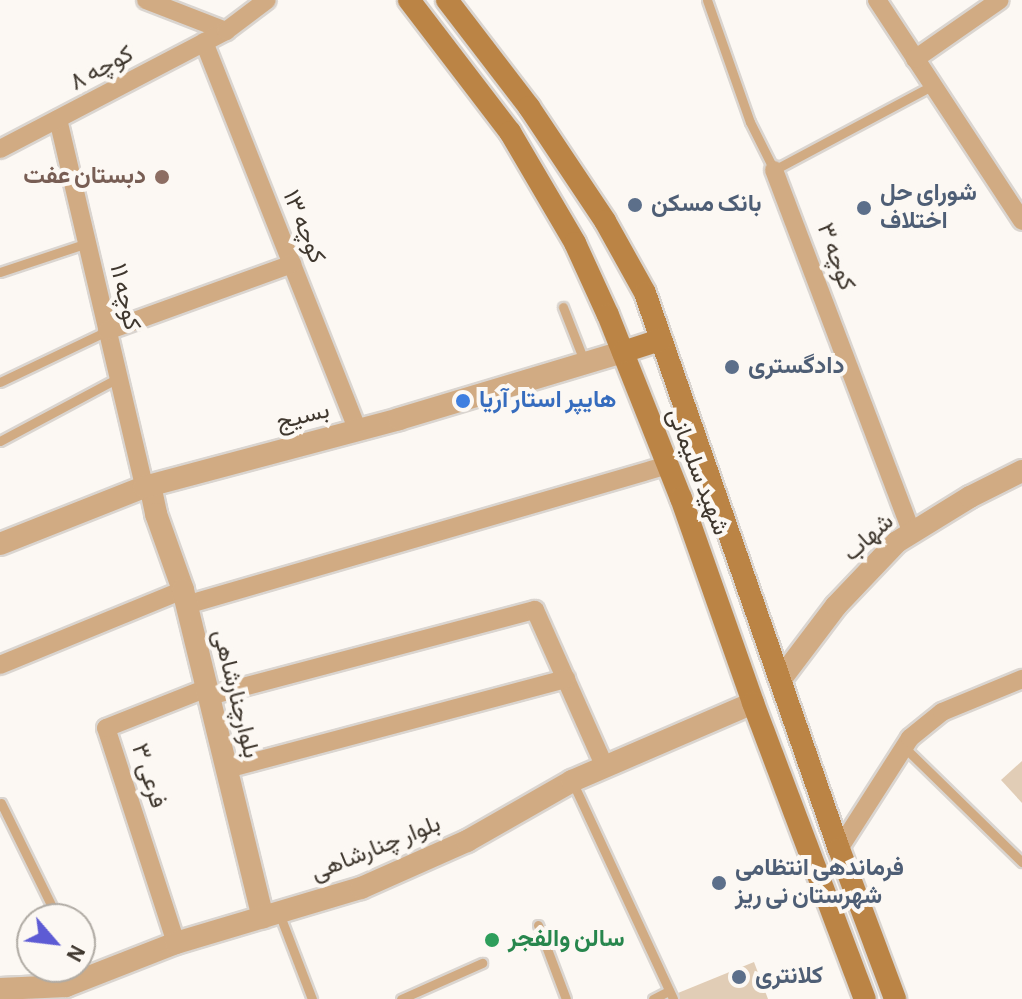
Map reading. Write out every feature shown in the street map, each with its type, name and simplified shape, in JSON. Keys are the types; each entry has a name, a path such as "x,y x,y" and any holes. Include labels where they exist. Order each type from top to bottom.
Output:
{"main road":[{"name":"شهید سلیمانی","path":"409,0 510,132 575,243 668,465 753,703 865,999"},
{"name":"شهید سلیمانی","path":"447,0 529,107 605,221 645,293 839,849 895,999"},
{"path":"623,352 661,340"},
{"path":"812,860 839,849"}],"street":[{"path":"146,0 226,31"},
{"name":"کوچه ۸","path":"0,149 226,31 267,0"},
{"path":"877,0 1022,221"},
{"path":"915,59 1000,0"},
{"name":"کوچه ۱۳","path":"204,42 358,430"},
{"name":"کوچه ۱۱","path":"58,119 118,378 147,486"},
{"name":"کوچه ۳","path":"774,170 912,533"},
{"path":"107,331 292,264"},
{"name":"بسیج","path":"0,544 147,486 358,430 623,352"},
{"path":"0,665 184,597 668,465"},
{"name":"شهاب","path":"780,680 836,606 897,542 1022,471"},
{"name":"بلوارچنارشاهی","path":"147,486 184,597 227,769 271,915"},
{"path":"208,692 535,610 605,767"},
{"path":"227,769 566,679"},
{"path":"839,849 904,747 942,712 1022,679"},
{"name":"فرعی ۳","path":"176,943 106,728 208,692"},
{"name":"بلوار چنارشاهی","path":"96,966 361,888 467,841 572,781 753,703"},
{"name":"بلوار چنارشاهی","path":"0,989 69,992"}],"lane":[{"name":"کوچه ۳","path":"707,0 750,122 774,170"},
{"path":"774,170 931,86"},
{"path":"0,272 87,243"},
{"path":"563,307 585,363"},
{"path":"0,382 107,331"},
{"path":"0,441 118,378"},
{"path":"904,747 1022,862"},
{"path":"572,781 671,995 653,999"},
{"path":"1,803 50,903"},
{"path":"271,915 312,999"},
{"path":"538,925 566,999"},
{"path":"401,999 482,963"}],"building":[{"path":"1022,761 1022,803 1001,780"},
{"name":"کلانتری","path":"754,962 768,999 680,999 678,993"}],"place":[{"name":"دبستان عفت","path":"162,177"},
{"name":"بانک مسکن","path":"635,205"},
{"name":"شورای حل اختلاف","path":"864,208"},
{"name":"دادگستری","path":"732,367"},
{"name":"هایپر استار آریا","path":"463,401"},
{"name":"فرماندهی انتظامی شهرستان نی ریز","path":"719,883"},
{"name":"سالن والفجر","path":"492,940"},
{"name":"کلانتری","path":"739,977"}]}
